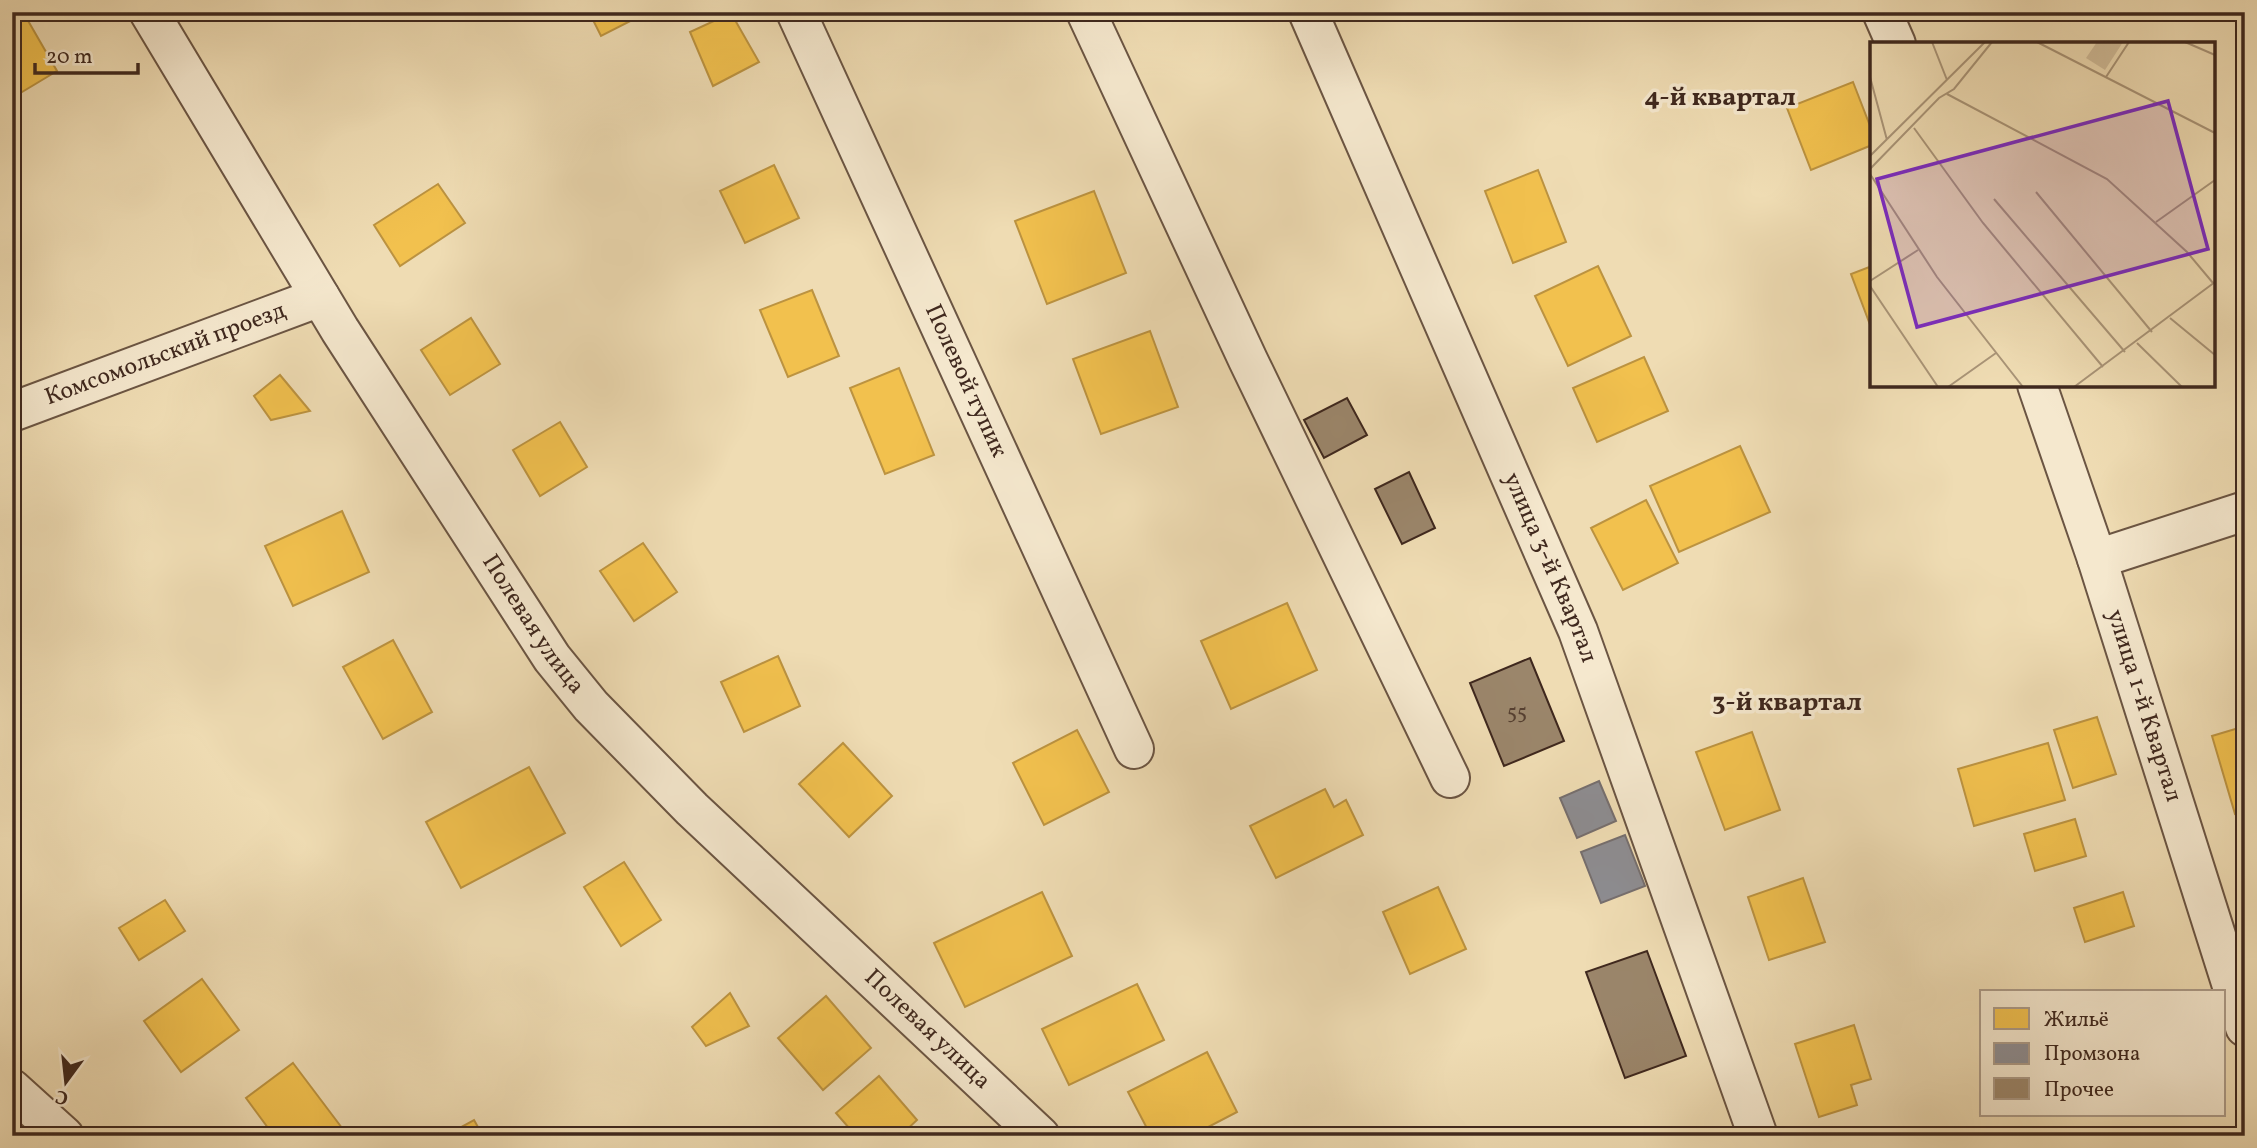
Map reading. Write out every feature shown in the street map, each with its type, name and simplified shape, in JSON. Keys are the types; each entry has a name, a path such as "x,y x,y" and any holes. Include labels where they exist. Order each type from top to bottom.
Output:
{"street":[{"name":"Полевая улица","path":"149,12 320,297 552,658 591,706 692,808 1040,1136"},
{"name":"Полевой тупик","path":"796,12 1134,749"},
{"path":"1086,12 1248,359 1450,778"},
{"name":"улица 3-й Квартал","path":"1308,12 1578,631 1758,1136"},
{"path":"1882,12 1895,42"},
{"name":"Комсомольский проезд","path":"12,412 320,297"},
{"name":"улица 1-й Квартал","path":"2038,387 2097,559 2245,1027"},
{"path":"2097,559 2245,511"},
{"path":"12,1089 64,1136"}],"building: Жильё":[{"path":"12,12 23,12 57,71 12,98"},
{"path":"589,12 648,12 601,36"},
{"path":"1691,12 1708,12 1694,19"},
{"path":"731,13 759,62 713,86 690,32"},
{"path":"1853,82 1870,126 1870,146 1811,170 1787,108"},
{"path":"774,165 799,218 745,243 720,191"},
{"path":"1538,170 1566,242 1513,263 1485,191"},
{"path":"438,184 465,223 400,266 374,225"},
{"path":"1094,191 1126,273 1047,304 1015,221"},
{"path":"1598,266 1631,336 1568,366 1535,296"},
{"path":"1870,267 1870,325 1851,274"},
{"path":"812,290 839,356 788,377 760,310"},
{"path":"471,318 500,364 450,395 421,350"},
{"path":"1150,331 1178,407 1101,434 1073,359"},
{"path":"1644,357 1668,411 1597,442 1573,388"},
{"path":"899,368 934,455 885,474 850,388"},
{"path":"280,375 310,411 271,420 254,396"},
{"path":"560,422 587,467 540,496 513,450"},
{"path":"1740,446 1770,512 1679,552 1650,486"},
{"path":"1646,500 1678,563 1623,590 1591,528"},
{"path":"342,511 369,572 293,606 265,546"},
{"path":"643,543 677,592 634,621 600,571"},
{"path":"1287,603 1317,670 1231,709 1201,641"},
{"path":"393,640 432,712 383,739 343,667"},
{"path":"778,656 800,706 744,732 721,682"},
{"path":"2097,717 2116,774 2073,788 2054,730"},
{"path":"2245,726 2245,811 2235,814 2212,736"},
{"path":"1077,730 1109,792 1044,825 1013,763"},
{"path":"1752,732 1780,810 1725,830 1696,752"},
{"path":"843,743 892,796 849,837 799,784"},
{"path":"2048,743 2065,800 1974,826 1958,769"},
{"path":"529,767 565,833 461,888 426,822"},
{"path":"1325,789 1334,807 1346,800 1363,835 1276,878 1250,826"},
{"path":"2075,819 2086,856 2035,871 2024,834"},
{"path":"624,862 661,920 621,946 584,887"},
{"path":"1803,878 1825,942 1769,960 1748,897"},
{"path":"1438,887 1466,949 1410,974 1383,912"},
{"path":"1042,892 1072,956 965,1007 934,943"},
{"path":"2123,892 2134,926 2085,942 2074,908"},
{"path":"165,900 185,931 139,960 119,928"},
{"path":"202,979 239,1030 181,1072 144,1021"},
{"path":"1137,984 1164,1040 1069,1085 1042,1029"},
{"path":"730,993 749,1026 706,1046 692,1027"},
{"path":"826,996 871,1048 823,1090 778,1038"},
{"path":"1854,1025 1871,1079 1851,1085 1857,1105 1819,1117 1795,1044"},
{"path":"1207,1052 1237,1112 1191,1136 1151,1136 1128,1092"},
{"path":"293,1063 342,1128 331,1136 274,1136 246,1098"},
{"path":"879,1076 917,1120 900,1136 856,1136 836,1113"},
{"path":"474,1120 483,1136 445,1136"}],"building: Промзона":[{"path":"1599,781 1616,821 1577,838 1560,798"},
{"path":"1625,835 1645,886 1601,903 1581,852"}],"building: Прочее":[{"path":"1347,398 1367,435 1324,458 1304,420"},
{"path":"1409,472 1435,528 1402,544 1375,489"},
{"path":"1530,658 1564,741 1504,766 1470,683"},
{"path":"1647,951 1686,1056 1625,1078 1586,972"}],"district":[{"name":"4-й квартал","path":"1720,98"},
{"name":"3-й квартал","path":"1787,703"}]}
